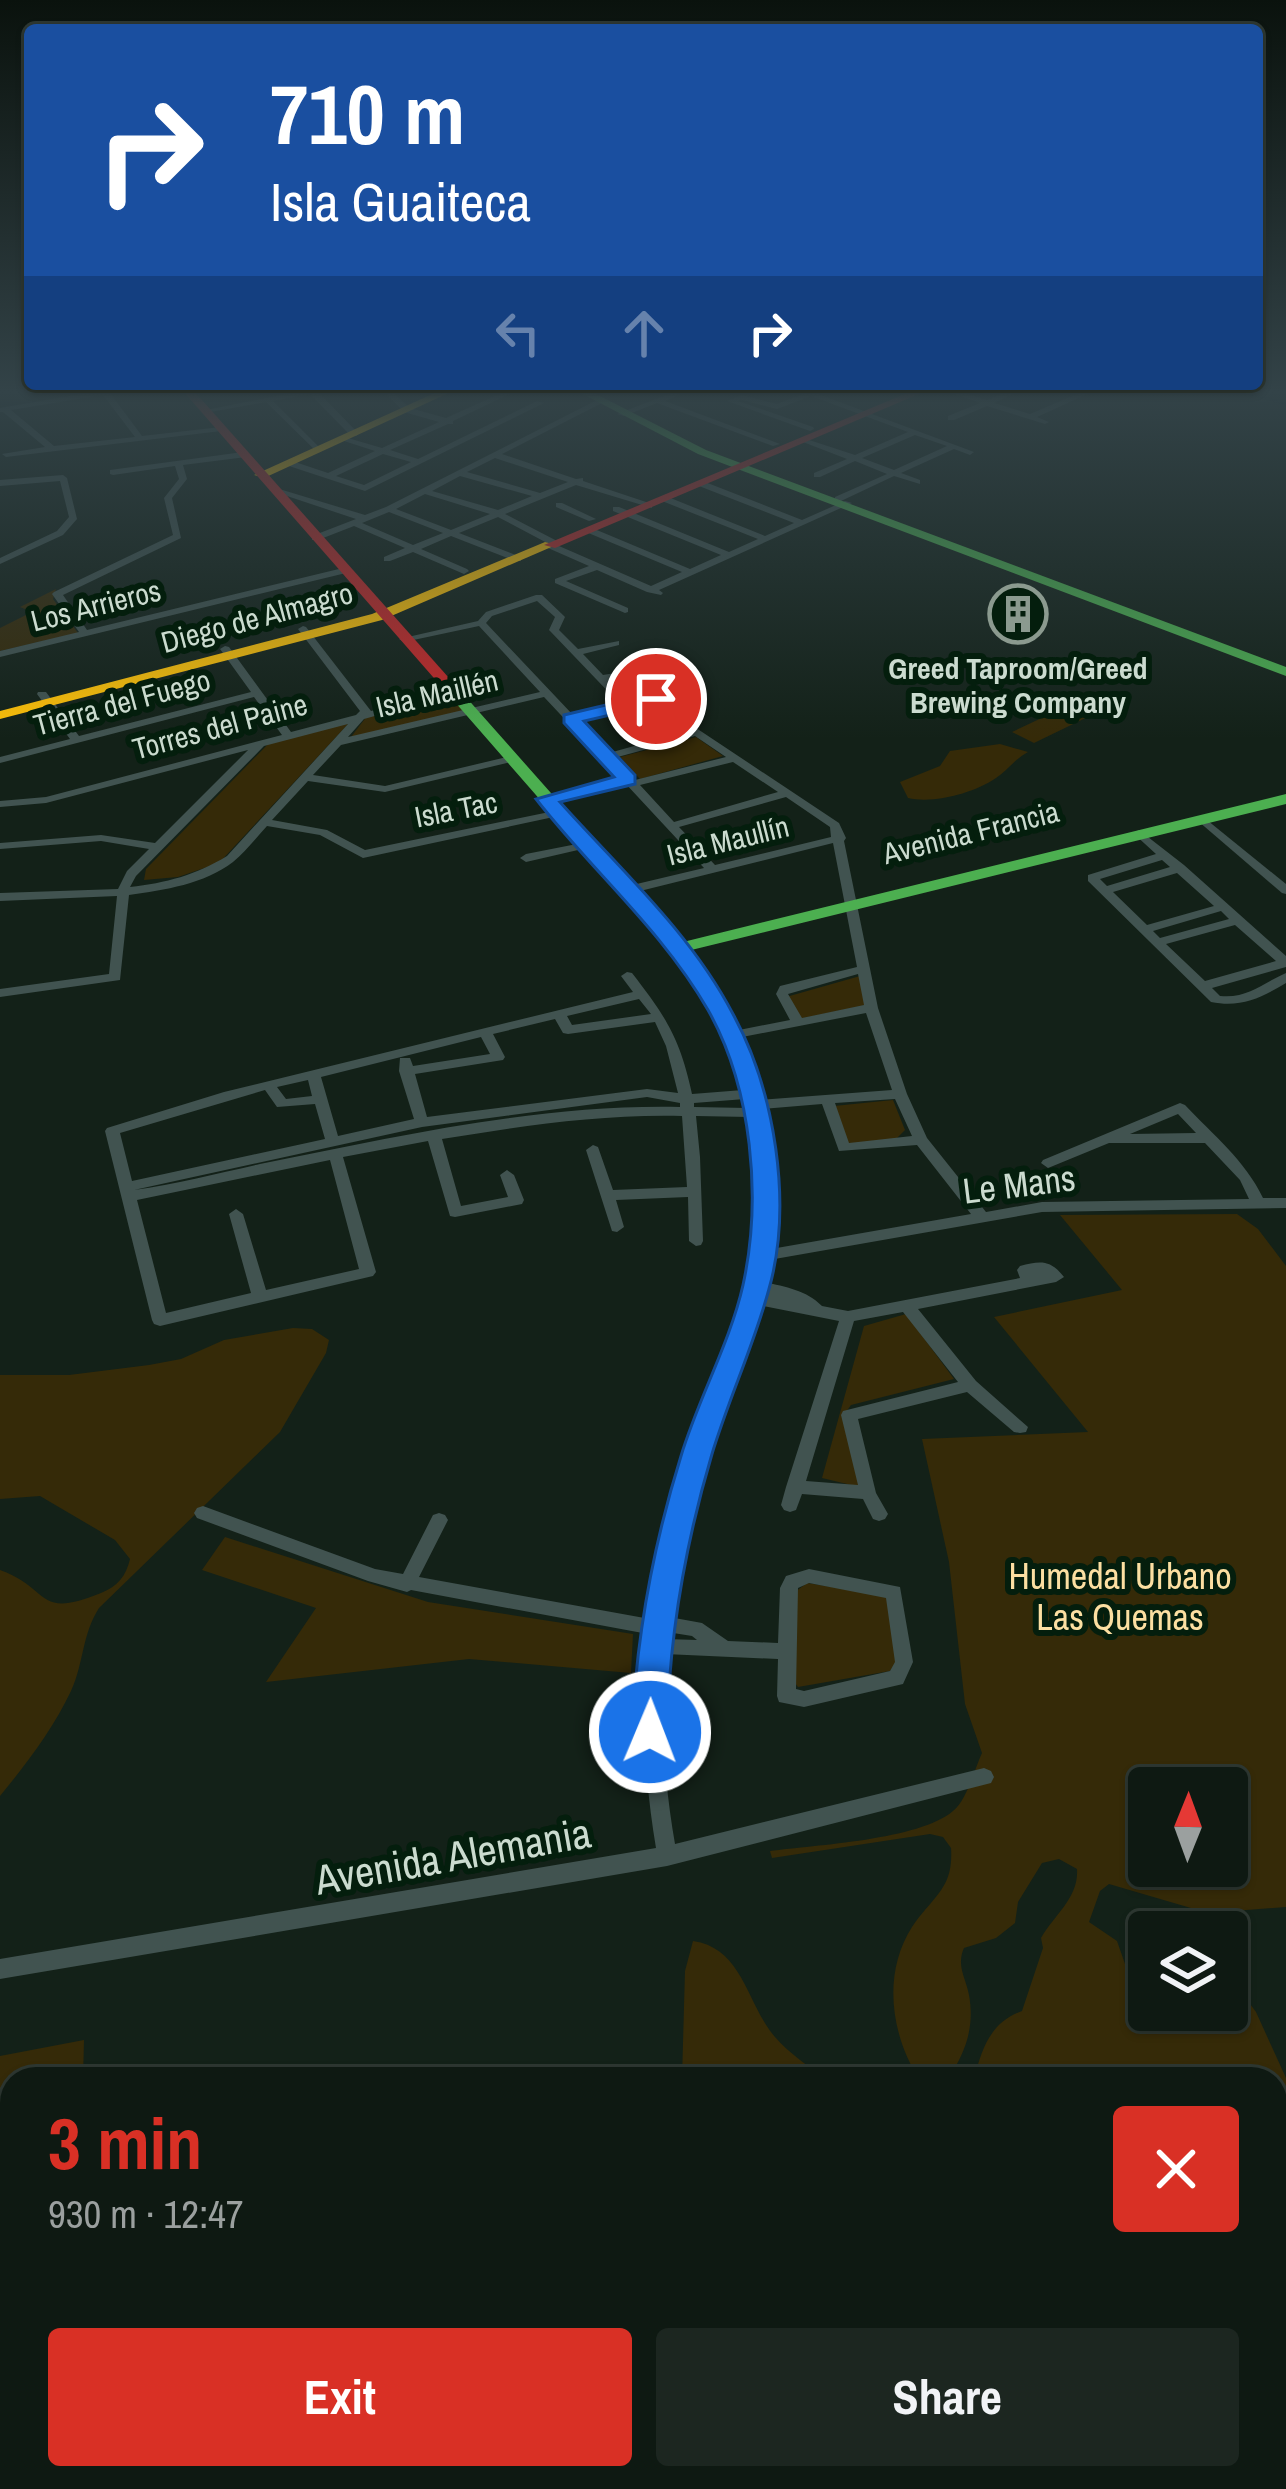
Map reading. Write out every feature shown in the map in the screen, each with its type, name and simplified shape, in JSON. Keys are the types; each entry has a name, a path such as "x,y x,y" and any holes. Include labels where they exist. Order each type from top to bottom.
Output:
{"main road":[{"path":"288,507 674,942"},
{"name":"Diego de Almagro","path":"0,704 45,698 307,633 378,610 636,507"},
{"path":"852,507 1286,667"},
{"name":"Diego de Almagro","path":"378,610 464,571 512,556"},
{"name":"Diego de Almagro","path":"0,715 45,698"},
{"name":"Avenida Francia","path":"674,942 1283,796"}],"street":[{"path":"0,561 61,533 74,517 71,507"},
{"path":"85,634 57,595 178,536 170,507"},
{"path":"298,518 326,507"},
{"path":"336,507 464,571"},
{"path":"315,538 393,507"},
{"path":"478,507 663,595"},
{"path":"387,559 512,507"},
{"path":"562,507 689,572"},
{"path":"641,507 734,558"},
{"path":"643,507 765,539"},
{"path":"761,507 801,523"},
{"path":"650,590 734,558 833,507"},
{"path":"389,509 512,556"},
{"path":"598,566 558,581 625,610"},
{"name":"Los Arrieros","path":"0,654 343,571"},
{"path":"404,639 481,623 489,614 536,596 560,617 553,628 627,706"},
{"path":"481,623 711,868"},
{"path":"0,897 177,884 231,858 365,713 307,633"},
{"path":"576,653 615,643"},
{"path":"228,653 286,733"},
{"path":"602,680 636,671"},
{"name":"Tierra del Fuego","path":"0,760 257,693"},
{"name":"Torres del Paine","path":"0,804 46,800 286,733 452,693"},
{"name":"Isla Maillén","path":"338,742 547,693"},
{"path":"571,719 672,695"},
{"path":"45,698 77,740"},
{"path":"651,702 833,822 872,1008 899,1094 921,1140 980,1216"},
{"path":"607,757 698,732"},
{"path":"0,993 115,977 124,888 156,847 265,739"},
{"name":"Isla Tac","path":"263,822 323,832 363,854 734,758"},
{"path":"305,777 385,789 511,759"},
{"path":"672,826 784,794"},
{"path":"1196,814 1286,890"},
{"path":"1124,833 1165,855 1286,962"},
{"path":"0,846 106,838 156,847"},
{"name":"Isla Maullín","path":"628,890 840,838"},
{"path":"526,859 587,845"},
{"path":"1165,855 1093,875 1216,999 1231,1003 1254,997 1286,977"},
{"path":"1105,890 1180,868"},
{"path":"1145,929 1223,907"},
{"path":"1159,942 1239,920"},
{"path":"667,1856 650,1732 656,1632 684,1496 755,1292 765,1174 755,1104 733,1036 674,942"},
{"path":"1203,986 1286,962"},
{"path":"799,1023 782,994 785,988 864,969"},
{"path":"628,976 660,1016 678,1060 696,1241"},
{"path":"313,1073 368,1272 160,1320 112,1131 313,1073 640,994"},
{"path":"733,1036 872,1008"},
{"path":"560,1014 568,1030 660,1016"},
{"path":"406,1070 498,1057 486,1033"},
{"path":"405,1052 422,1122"},
{"path":"268,1085 282,1104 321,1100"},
{"path":"127,1192 333,1147 422,1122 647,1093 686,1107"},
{"path":"333,1147 625,1112 899,1094"},
{"path":"827,1100 844,1148 921,1140"},
{"path":"1048,1163 1171,1108 1187,1111 1251,1184 1258,1203"},
{"path":"434,1138 454,1213 518,1200 507,1175"},
{"path":"1107,1139 1211,1138"},
{"path":"593,1150 617,1227"},
{"path":"609,1195 694,1192"},
{"name":"Le Mans","path":"761,1256 980,1216 1071,1205 1286,1203"},
{"path":"236,1214 260,1296"},
{"path":"755,1292 848,1317 1028,1281"},
{"path":"907,1306 970,1385 1020,1427"},
{"path":"848,1317 792,1496 868,1493"},
{"path":"879,1514 868,1493 848,1415 970,1385"},
{"path":"203,1513 407,1584 656,1632 692,1650 721,1646 784,1651"},
{"path":"407,1584 439,1520"},
{"path":"809,1576 894,1592 904,1662 896,1678 794,1699 783,1690 784,1651 792,1581 809,1576"},
{"name":"Avenida Alemania","path":"0,1969 667,1856 984,1777"}],"green space":[{"path":"56,589 53,599 78,633 0,651 0,628 32,612 20,607"},
{"path":"455,696 467,710 351,737 367,716"},
{"path":"1080,700 1100,711 1034,743 1012,732"},
{"path":"350,722 219,863 178,877 144,880 146,869 271,741"},
{"path":"696,737 723,756 640,779 620,757"},
{"path":"1000,744 1028,752 977,788 954,796 918,799 908,798 900,782 940,766 950,751"},
{"path":"860,976 866,1005 799,1019 786,997"},
{"path":"893,1100 905,1130 896,1139 847,1145 834,1106"},
{"name":"Humedal Urbano Las Quemas","path":"1237,1214 1258,1229 1286,1266 1286,1907 1201,1911 1109,1884 1100,1891 1089,1922 1117,1941 1128,1973 1128,2031 1248,2031 1248,2001 1281,2067 977,2067 989,2038 1002,2022 1022,2011 1043,1948 1041,1938 1070,1898 1077,1869 1059,1859 1042,1863 1018,1902 1015,1923 996,1938 964,1948 961,1966 971,2018 955,2067 912,2067 894,2004 897,1964 912,1927 945,1883 951,1848 943,1837 930,1834 772,1858 770,1851 916,1829 953,1811 966,1792 982,1753 965,1704 949,1562 922,1439 1088,1432 994,1317 1122,1290 1060,1215"},
{"path":"906,1314 954,1379 851,1405 843,1416 868,1489 822,1478 864,1326"},
{"path":"312,1329 329,1340 280,1432 99,1608 64,1705 0,1796 0,1570 45,1598 65,1603 112,1587 124,1575 130,1559 115,1540 40,1496 0,1499 0,1375 69,1375 149,1365 181,1359 224,1340"},
{"path":"225,1537 428,1602 633,1634 631,1673 469,1659 266,1682 316,1608 202,1570"},
{"path":"807,1583 883,1595 890,1601 896,1663 890,1671 798,1687 792,1679 795,1592"},
{"path":"693,1941 723,1954 775,2037 810,2067 682,2067 685,1971"},
{"path":"84,2040 83,2067 0,2067 0,2056"}],"building":[{"path":"1021,596 1035,609 1018,612 1004,598"}],"traffic: fast":[{"path":"848,507 1286,672"},
{"path":"452,690 679,948 1286,799"}],"traffic: slow":[{"path":"0,715 377,617 550,545"}],"traffic: jam":[{"path":"291,507 452,690"},
{"path":"550,545 641,507"}],"place":[{"name":"Greed Taproom/Greed Brewing Company","path":"1018,614"}],"route":[{"path":"650,1732 652,1656 672,1550 725,1366 757,1286 765,1201 755,1105 722,1015 679,948 547,799 628,779 571,719 656,699"}]}
